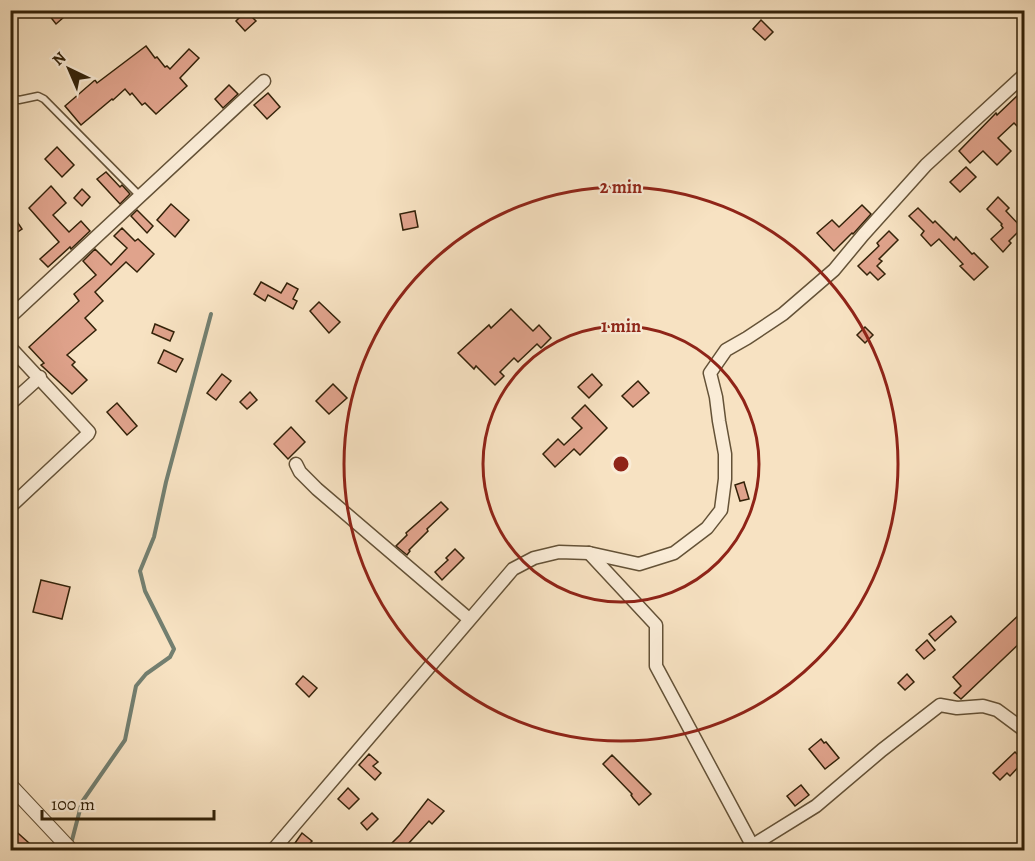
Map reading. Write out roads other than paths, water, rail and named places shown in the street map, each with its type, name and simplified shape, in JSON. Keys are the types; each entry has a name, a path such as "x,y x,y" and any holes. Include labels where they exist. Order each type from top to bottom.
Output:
{"street":[{"path":"273,850 513,569 534,558 559,552 590,553 639,564 674,553 707,528 721,510 725,479 725,454 710,373 726,350 783,314 834,270 926,165 1024,75"},
{"path":"10,318 264,81"},
{"path":"10,346 89,432 10,507"},
{"path":"10,404 40,377"},
{"path":"296,464 300,472 317,489 469,620"},
{"path":"590,553 656,624 656,666 749,848 816,806 940,705 957,708 983,706 997,710 1024,730"},
{"path":"10,784 66,846"}],"lane":[{"path":"10,96 19,100 38,96 44,99 140,196"}],"waterway":[{"path":"71,844 82,802 125,740 136,686 146,674 170,657 174,649 145,591 140,571 154,537 166,482 211,314"}]}
